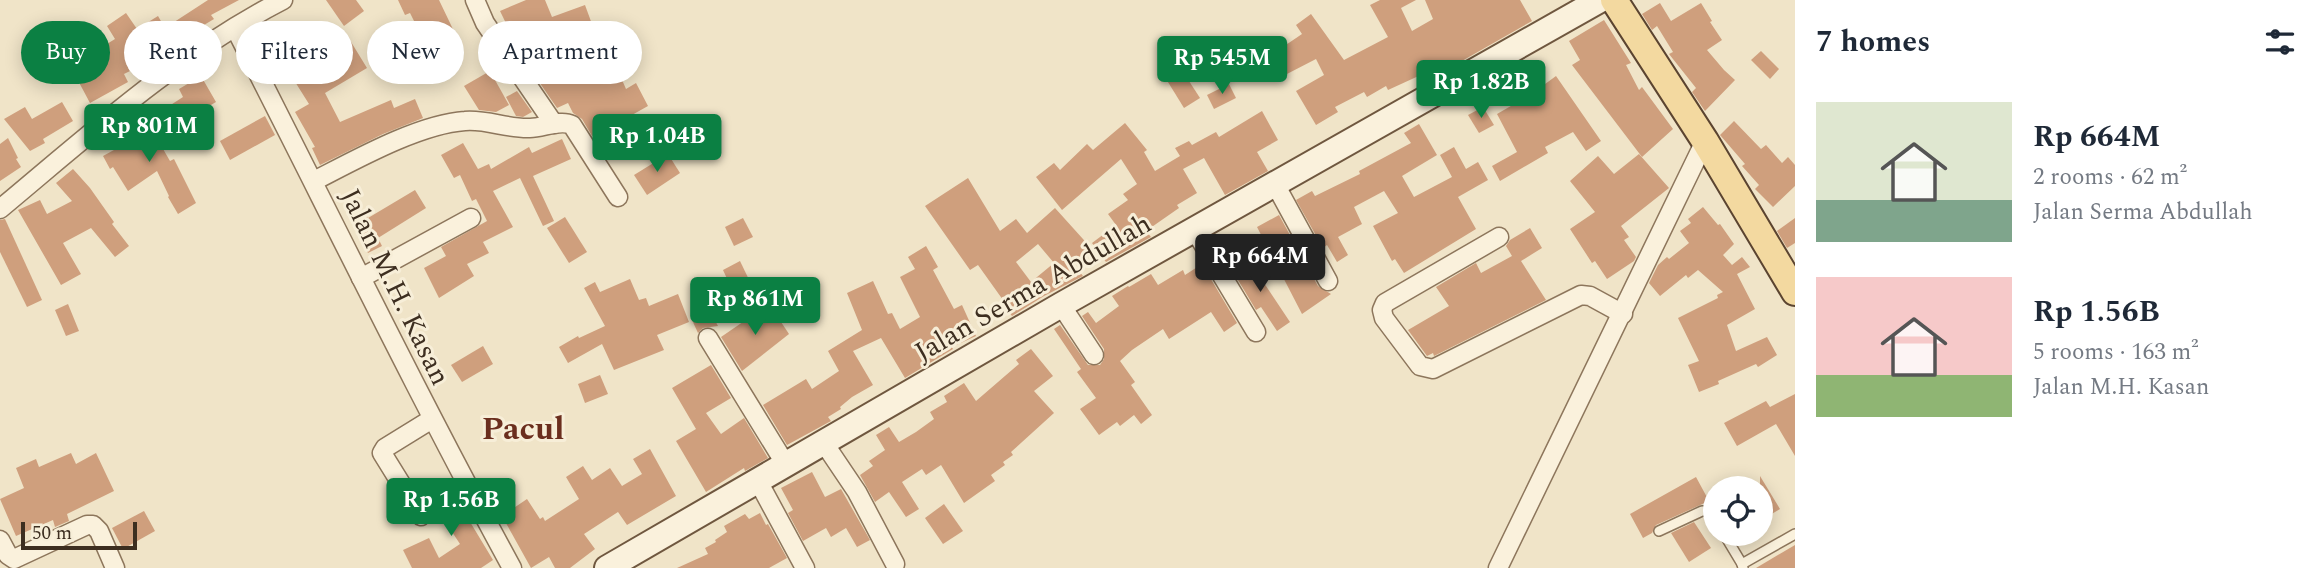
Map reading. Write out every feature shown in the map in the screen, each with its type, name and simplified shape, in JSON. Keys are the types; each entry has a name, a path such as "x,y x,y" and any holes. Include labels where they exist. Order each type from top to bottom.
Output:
{"main road":[{"name":"Jalan Serma Abdullah","path":"607,568 1060,305 1600,0"},
{"path":"1614,0 1705,141 1795,292"}],"street":[{"path":"0,209 99,125 198,50 283,0"},
{"path":"475,0 485,23 554,124"},
{"name":"Jalan M.H. Kasan","path":"235,28 432,419 512,568"},
{"path":"314,181 384,146 442,125 486,121 512,128 533,128 566,122 572,125 618,197"},
{"path":"1498,568 1705,141"},
{"path":"1275,184 1328,281"},
{"path":"361,278 471,218"},
{"path":"1194,229 1256,332"},
{"path":"1499,237 1385,303 1382,310 1384,318 1420,366 1433,369 1581,295 1590,296 1623,314"},
{"path":"1060,305 1094,355"},
{"path":"708,338 786,465"},
{"path":"421,516 382,453 385,448 432,419"},
{"path":"824,443 857,492 895,564"},
{"path":"758,481 805,568"},
{"path":"0,540 5,560 87,525 93,525 99,531 115,568"}],"lane":[{"path":"1659,531 1703,511"},
{"path":"1731,546 1742,566 1795,534"}],"building":[{"path":"208,0 239,0 211,15 214,19 211,21 176,21"},
{"path":"326,0 356,0 364,11 351,21 341,21"},
{"path":"398,0 439,0 449,21 414,21 410,13 405,15"},
{"path":"526,0 545,0 552,17 585,5 591,21 505,21 500,11"},
{"path":"1380,0 1416,0 1401,8 1412,31 1433,19 1425,0 1520,0 1532,21 1439,74 1436,68 1388,90 1386,86 1367,97 1364,92 1335,107 1338,112 1316,125 1296,91 1324,75 1316,59 1285,75 1271,55 1302,34 1296,25 1311,14 1344,60 1388,37 1370,5"},
{"path":"1660,3 1671,21 1701,3 1722,40 1707,50 1735,80 1705,111 1692,92 1696,88 1669,54 1673,52 1657,26 1652,30 1642,14"},
{"path":"126,13 132,21 124,21 124,84 90,103 80,84 110,84 110,42 115,39 110,31 110,24"},
{"path":"1604,20 1631,63 1626,65 1639,90 1642,87 1673,129 1642,157 1572,65 1580,60 1569,41"},
{"path":"353,45 367,68 353,76"},
{"path":"1761,51 1779,69 1770,79 1751,60"},
{"path":"1178,64 1200,98 1184,108 1163,74"},
{"path":"1556,76 1601,141 1586,151 1573,132 1545,147 1548,153 1500,181 1492,166 1517,152 1497,114 1523,99 1517,88 1535,77 1541,87"},
{"path":"478,78 478,84 497,84 509,105 496,112 479,110 464,86"},
{"path":"187,84 206,84 216,102 189,118 201,137 189,145 166,108 183,97 179,89"},
{"path":"296,84 340,84 325,93 340,122 391,100 394,108 415,99 423,118 320,165 312,148 315,147 295,112 309,104"},
{"path":"540,84 624,84 626,89 637,84 648,106 623,120 635,142 608,156 596,134 592,136 568,103 557,108"},
{"path":"1229,84 1236,98 1214,109 1207,95"},
{"path":"517,91 532,112 523,117 516,116 506,97"},
{"path":"62,102 73,121 43,139 45,143 30,151 4,119 25,107 32,119"},
{"path":"1483,107 1494,125 1479,133 1468,115"},
{"path":"1262,111 1278,140 1257,152 1268,171 1225,195 1204,158 1183,169 1197,193 1177,205 1179,208 1146,231 1151,237 1106,262 1092,243 1116,225 1108,214 1128,200 1123,194 1137,184 1121,159 1062,210 1036,177 1054,163 1060,170 1087,144 1093,150 1125,123 1147,150 1144,152 1155,171 1180,156 1175,148 1189,141 1192,145 1216,132 1219,137"},
{"path":"138,112 170,161 174,159 196,203 178,214 157,171 128,191 103,156 134,139 123,122"},
{"path":"265,116 275,135 230,160 220,141"},
{"path":"1734,121 1761,149 1766,145 1782,163 1788,157 1795,165 1795,186 1773,207 1755,189 1759,185 1720,135"},
{"path":"1419,124 1437,155 1402,176 1414,197 1452,177 1440,155 1454,147 1466,169 1478,162 1488,180 1458,197 1476,229 1404,273 1395,259 1392,261 1373,226 1398,213 1384,191 1354,207 1362,224 1338,237 1348,255 1337,262 1327,245 1323,248 1296,200 1312,191 1315,196 1360,174 1359,171 1411,143 1404,133"},
{"path":"8,138 21,167 0,181 0,144"},
{"path":"562,139 571,159 533,176 554,221 543,226 520,178 493,191 513,227 483,242 489,253 467,264 474,276 439,298 424,268 446,256 441,247 487,221 476,199 472,201 460,175 454,178 441,155 463,143 478,169 489,164 491,169 529,147 532,153"},
{"path":"668,154 680,173 647,195 634,175"},
{"path":"1639,154 1669,188 1621,226 1629,237 1624,240 1636,257 1607,279 1595,261 1592,263 1570,229 1595,212 1570,181 1598,156 1614,174"},
{"path":"73,169 90,188 129,246 115,257 91,228 63,243 81,274 61,285 18,210 40,200 47,214 72,201 56,183"},
{"path":"968,178 1000,231 1016,219 1027,233 1055,208 1092,249 1074,265 1083,276 1012,316 978,265 970,270 925,206","holes":["1038,244 1054,263 1031,282 1016,262"]},
{"path":"415,190 426,208 378,238 382,246 368,253 349,217 364,210 368,218"},
{"path":"1703,207 1718,225 1720,224 1734,244 1723,255 1732,265 1742,257 1750,267 1737,274 1755,309 1727,325 1736,351 1767,337 1777,355 1758,367 1756,364 1699,392 1688,365 1699,361 1678,318 1718,298 1717,295 1723,292 1698,270 1688,278 1686,275 1660,296 1649,283 1658,265 1689,243 1680,231 1691,223 1688,219"},
{"path":"1279,215 1318,286 1331,294 1302,314 1257,227"},
{"path":"565,217 587,252 569,263 547,228"},
{"path":"743,218 753,237 734,246 725,227"},
{"path":"1795,218 1795,243 1787,248 1777,231"},
{"path":"5,219 42,300 27,307 0,252 0,220"},
{"path":"1530,228 1542,248 1521,261 1546,300 1434,356 1433,353 1427,356 1408,330 1449,306 1436,287 1476,263 1481,273 1512,256 1506,246 1510,240"},
{"path":"926,246 938,267 933,270 954,309 962,305 976,336 952,347 953,349 905,378 881,338 853,351 873,385 852,397 841,409 828,417 831,421 787,445 763,405 806,379 812,389 839,371 828,351 862,330 847,293 873,281 888,314 892,313 900,329 920,317 900,277 915,269 908,257"},
{"path":"1248,259 1290,322 1277,331 1261,307 1256,310 1232,270"},
{"path":"740,261 753,288 735,296 723,270"},
{"path":"1202,264 1237,323 1224,332 1211,312 1169,339 1163,329 1132,350 1120,361 1135,382 1131,385 1152,415 1141,424 1134,415 1120,426 1117,422 1099,435 1080,409 1096,398 1077,372 1081,369 1054,329 1060,325 1088,365 1100,365 1104,359 1104,349 1082,316 1088,312 1096,323 1119,306 1112,296 1128,286 1151,274 1158,285 1183,270 1185,275"},
{"path":"630,279 639,300 646,298 649,306 678,294 689,322 657,335 664,350 614,370 602,344 568,363 559,347 578,336 579,338 605,326 584,288 595,282 600,292"},
{"path":"68,304 79,331 66,336 55,310"},
{"path":"769,304 789,334 742,371 721,337"},
{"path":"710,311 718,326 703,328 698,333 692,320"},
{"path":"483,346 493,364 462,382 451,365"},
{"path":"1031,349 1053,376 1034,391 1054,413 1011,452 1013,455 1003,462 1005,465 991,475 995,481 964,503 941,465 926,475 922,469 902,482 919,509 906,517 889,492 875,502 860,475 873,466 869,461 885,450 876,435 889,427 899,442 916,432 934,419 930,412 947,402 944,396 964,383 976,401 1019,364 1016,360"},
{"path":"711,365 731,398 706,413 721,434 744,418 768,458 745,471 744,468 706,492 676,441 696,429 672,388"},
{"path":"600,375 608,394 585,403 578,384"},
{"path":"1795,394 1795,456 1776,424 1737,446 1724,423 1766,401 1770,407"},
{"path":"650,449 676,496 627,525 618,512 584,534 595,549 570,568 555,568 549,557 531,568 502,516 527,499 540,519 543,517 545,521 579,499 566,477 583,466 592,480 610,468 622,486 642,474 633,459"},
{"path":"71,453 76,464 96,453 114,491 67,514 69,521 55,527 53,520 16,536 0,499 24,488 16,468 36,459 39,467"},
{"path":"812,472 825,497 841,489 870,540 857,547 846,528 831,537 826,528 803,541 788,513 793,510 781,488"},
{"path":"1696,477 1703,490 1703,504 1656,525 1652,533 1643,538 1630,514"},
{"path":"446,482 493,560 481,568 412,568 403,550 429,538 439,558 460,544 427,494"},
{"path":"1773,497 1780,509 1773,513"},
{"path":"944,504 963,531 943,544 925,518"},
{"path":"144,511 155,531 123,549 112,528"},
{"path":"760,513 787,558 769,568 677,568 708,554 705,548 727,532 724,526 745,514 749,519"},
{"path":"1694,522 1703,536 1703,546 1711,548 1689,562 1671,533"},
{"path":"1795,545 1795,568 1756,568"}],"district":[{"name":"Pacul","path":"523,429"}]}
